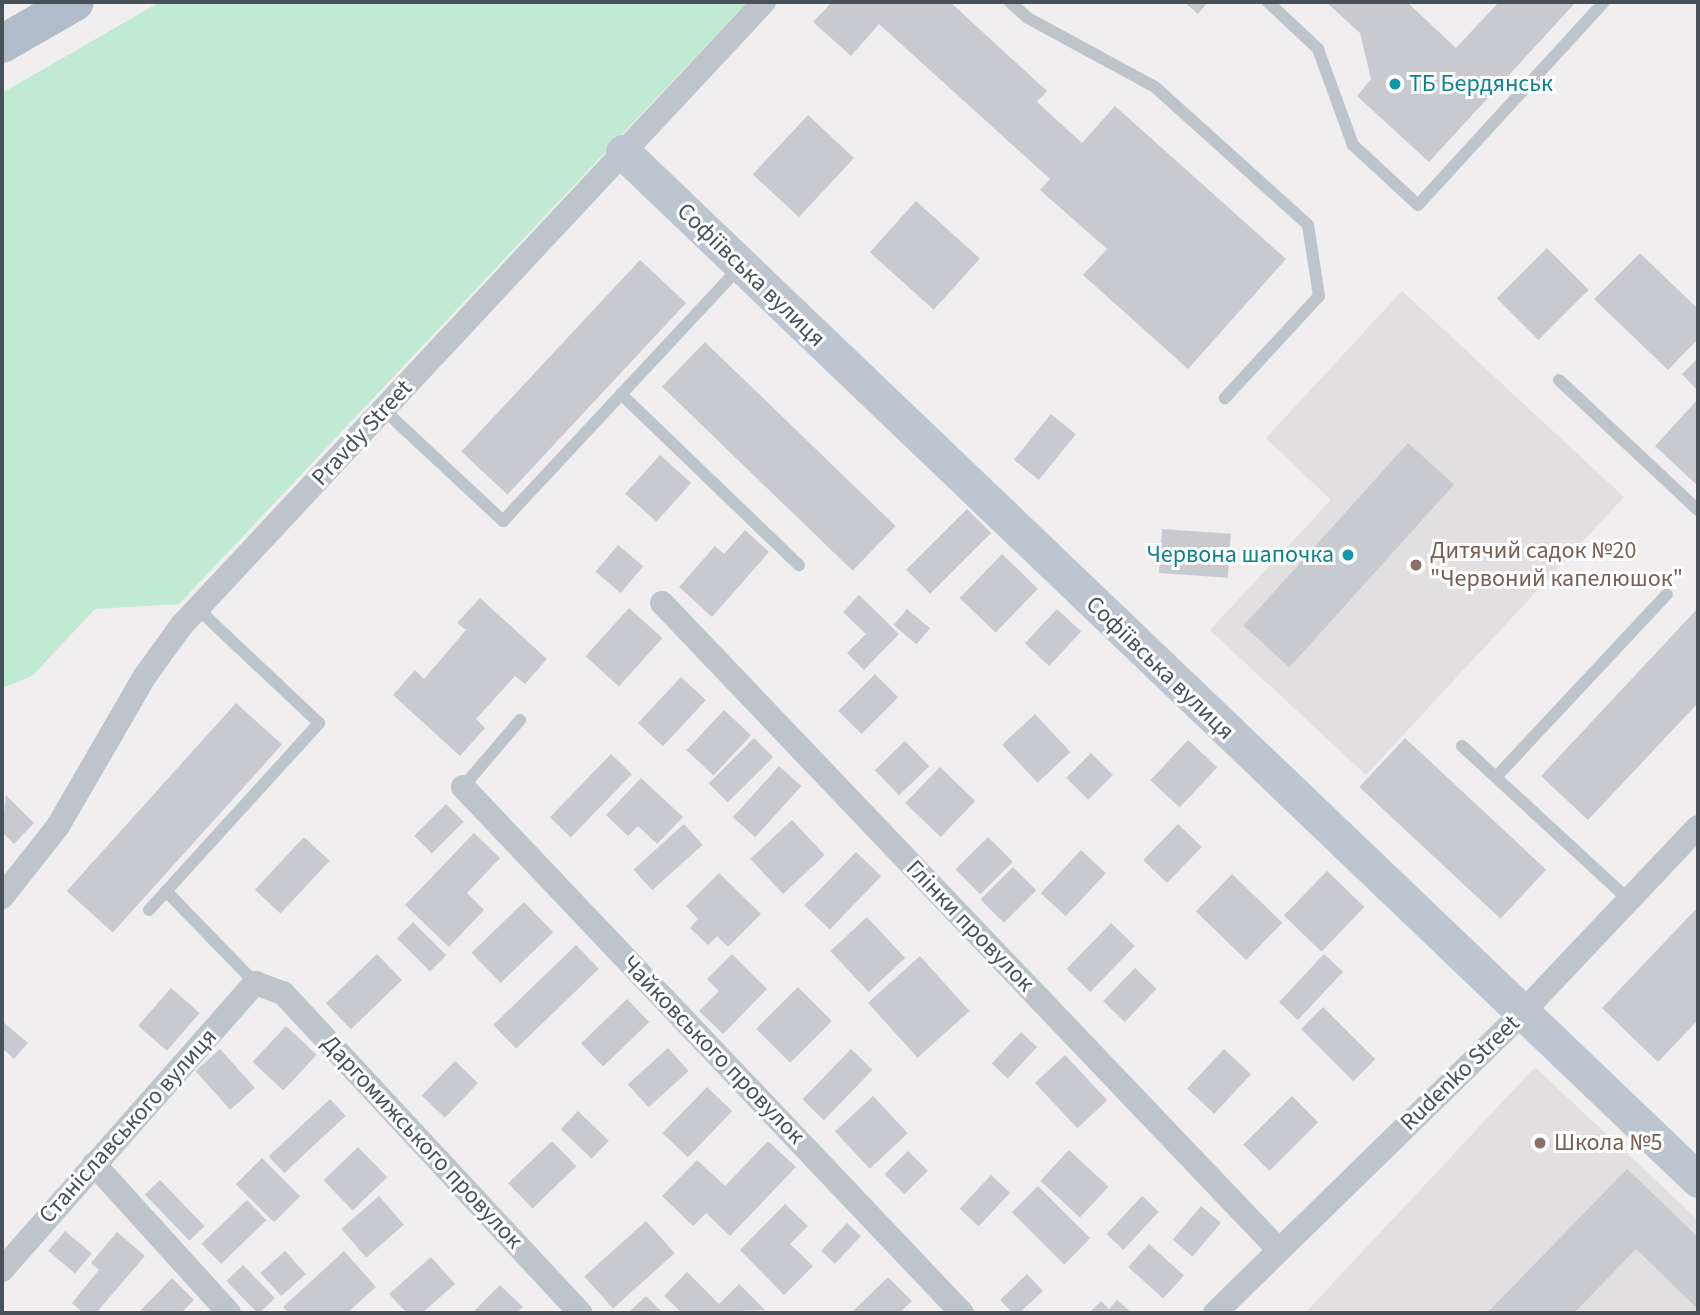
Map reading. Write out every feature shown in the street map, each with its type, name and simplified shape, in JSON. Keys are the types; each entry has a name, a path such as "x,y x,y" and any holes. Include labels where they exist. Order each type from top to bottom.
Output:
{"main road":[{"path":"2,44 75,2"}],"street":[{"name":"Pravdy Street","path":"2,897 58,826 145,676 198,609 764,2"},
{"name":"Софіївська вулиця","path":"623,152 1698,1180"},
{"name":"Глінки провулок","path":"662,603 1278,1249"},
{"name":"Чайковського провулок","path":"463,787 962,1313"},
{"name":"Rudenko Street","path":"1215,1313 1521,1013 1698,827"},
{"name":"Станіславського вулиця","path":"2,1270 255,983"},
{"name":"Даргомижського провулок","path":"255,983 283,993 580,1313"},
{"path":"94,1164 229,1313"}],"lane":[{"path":"1010,2 1028,19 1155,87 1308,225 1319,296 1225,398"},
{"path":"1268,2 1318,49 1353,145 1418,205 1604,2"},
{"path":"384,410 503,521 741,266"},
{"path":"1559,380 1698,510"},
{"path":"621,394 799,565"},
{"path":"1496,777 1667,594"},
{"path":"149,909 319,723 198,609"},
{"path":"463,787 520,720"},
{"path":"1462,746 1629,900"},
{"path":"166,891 255,983"}],"shaded area":[{"name":"Дитячий садок №20 \"Червоний капелюшок\"","path":"1402,291 1624,497 1366,775 1210,630 1331,500 1266,438"},
{"name":"Школа №5","path":"1535,1067 1698,1220 1698,1313 1305,1313"}],"green space":[{"path":"160,2 747,2 179,604 95,609 32,676 2,688 2,93"}],"building":[{"path":"832,2 950,2 1047,91 1037,102 1082,143 1115,106 1286,259 1188,369 1083,275 1107,249 1040,190 1050,179 879,24 851,56 813,22"},
{"path":"1184,2 1208,2 1198,14"},
{"path":"1326,2 1407,2 1456,48 1499,2 1576,2 1429,162 1357,96 1371,79 1360,33"},
{"path":"808,115 854,158 799,217 753,174"},
{"path":"916,201 980,259 934,310 870,252"},
{"path":"1547,248 1589,290 1539,340 1497,298"},
{"path":"1640,253 1698,309 1698,339 1668,370 1594,299"},
{"path":"640,260 686,303 507,495 461,452"},
{"path":"705,342 896,526 853,571 662,387"},
{"path":"1698,358 1698,391 1682,374"},
{"path":"1698,399 1698,486 1655,446"},
{"path":"1051,414 1076,434 1039,480 1014,460"},
{"name":"Червона шапочка","path":"1408,443 1454,484 1289,667 1243,626"},
{"path":"660,455 691,483 656,522 625,494"},
{"path":"967,509 991,533 930,594 906,570"},
{"path":"1162,529 1231,534 1228,578 1159,573"},
{"path":"745,530 769,552 712,617 679,587 715,546 724,554"},
{"path":"618,545 643,566 621,593 596,572"},
{"path":"1002,554 1038,589 996,633 960,598"},
{"path":"859,595 899,634 864,670 847,653 866,634 843,612"},
{"path":"480,598 547,659 525,684 515,676 476,719 485,728 460,756 393,695 415,670 424,679 466,630 457,623"},
{"path":"629,608 662,638 619,686 586,656"},
{"path":"1698,608 1698,703 1588,820 1541,776"},
{"path":"907,609 930,628 916,644 894,625"},
{"path":"1057,609 1081,632 1049,666 1025,643"},
{"path":"875,674 898,697 862,734 838,711"},
{"path":"681,677 706,700 663,746 638,723"},
{"path":"236,703 282,744 113,933 67,891"},
{"path":"724,710 751,735 714,775 686,750"},
{"path":"1035,714 1070,752 1038,783 1002,745"},
{"path":"754,738 773,757 728,802 709,783"},
{"path":"1405,738 1546,870 1500,919 1359,787"},
{"path":"1188,740 1217,767 1180,808 1150,780"},
{"path":"905,741 929,766 899,795 875,770"},
{"path":"1091,753 1113,775 1088,800 1066,778"},
{"path":"611,754 632,774 571,837 550,817"},
{"path":"779,766 801,786 755,837 733,817"},
{"path":"940,767 975,801 941,837 905,803"},
{"path":"641,778 683,817 657,844 638,826 628,836 606,815"},
{"path":"6,795 34,823 14,844 2,832"},
{"path":"446,804 464,822 432,853 414,836"},
{"path":"792,820 825,855 783,894 750,859"},
{"path":"684,824 703,845 652,890 633,870"},
{"path":"1178,824 1202,847 1167,883 1143,860"},
{"path":"474,833 500,858 467,893 484,910 449,947 405,905"},
{"path":"304,837 330,861 280,914 255,890"},
{"path":"988,837 1013,862 980,894 955,870"},
{"path":"1081,850 1106,873 1066,916 1041,893"},
{"path":"856,852 881,876 830,930 805,905"},
{"path":"1013,867 1036,890 1004,923 980,900"},
{"path":"1327,871 1364,907 1321,952 1284,916"},
{"path":"719,873 761,914 728,947 717,936 708,945 690,928 698,919 686,906"},
{"path":"1232,874 1282,923 1246,960 1196,911"},
{"path":"524,902 553,932 501,983 471,953"},
{"path":"1698,907 1698,1020 1658,1062 1602,1008"},
{"path":"867,917 905,958 869,992 830,951"},
{"path":"413,922 446,955 430,971 397,938"},
{"path":"1111,923 1135,946 1090,992 1067,969"},
{"path":"576,945 599,969 516,1049 493,1025"},
{"path":"377,954 402,980 351,1029 326,1003"},
{"path":"732,954 767,989 723,1034 699,1011 719,991 707,979"},
{"path":"1324,954 1343,972 1298,1020 1279,1002"},
{"path":"920,956 970,1011 917,1058 868,1003"},
{"path":"1135,968 1157,989 1125,1022 1103,1001"},
{"path":"798,987 832,1021 790,1063 756,1029"},
{"path":"171,988 200,1013 167,1051 138,1026"},
{"path":"627,999 649,1022 603,1066 581,1043"},
{"path":"1323,1007 1375,1059 1353,1081 1301,1029"},
{"path":"2,1021 28,1043 14,1059 2,1048"},
{"path":"286,1026 317,1055 283,1090 253,1062"},
{"path":"1021,1032 1037,1047 1008,1078 992,1063"},
{"path":"668,1048 689,1071 649,1107 628,1084"},
{"path":"220,1049 255,1088 230,1110 195,1071"},
{"path":"851,1049 873,1070 824,1120 802,1099"},
{"path":"1224,1049 1251,1074 1214,1114 1187,1088"},
{"path":"1065,1055 1107,1100 1077,1128 1035,1083"},
{"path":"455,1061 478,1083 445,1118 422,1096"},
{"path":"707,1087 732,1111 688,1157 663,1133"},
{"path":"873,1096 908,1133 870,1169 835,1131"},
{"path":"1292,1096 1318,1122 1269,1171 1243,1145"},
{"path":"330,1099 346,1116 284,1173 269,1156"},
{"path":"578,1111 609,1141 592,1159 561,1129"},
{"path":"552,1141 576,1166 532,1209 508,1183"},
{"path":"768,1141 796,1167 730,1236 706,1213 693,1226 662,1196 697,1160 725,1186"},
{"path":"358,1147 387,1177 353,1211 323,1180"},
{"path":"1069,1150 1108,1187 1080,1218 1040,1181"},
{"path":"908,1151 928,1171 904,1194 885,1174"},
{"path":"262,1158 300,1196 274,1222 236,1184"},
{"path":"1627,1169 1698,1237 1698,1309 1636,1249 1574,1313 1487,1313"},
{"path":"991,1175 1010,1193 979,1226 960,1209"},
{"path":"160,1180 204,1226 189,1241 145,1195"},
{"path":"1038,1186 1090,1238 1064,1264 1012,1212"},
{"path":"379,1196 404,1225 366,1257 341,1229"},
{"path":"1142,1196 1159,1212 1123,1250 1107,1234"},
{"path":"247,1200 266,1220 221,1264 202,1244"},
{"path":"785,1204 808,1226 790,1244 813,1266 784,1295 740,1250"},
{"path":"1201,1206 1221,1223 1193,1256 1173,1240"},
{"path":"646,1221 675,1253 613,1308 584,1277"},
{"path":"847,1223 861,1236 835,1264 821,1251"},
{"path":"65,1231 92,1253 75,1273 48,1251"},
{"path":"117,1232 145,1256 96,1313 83,1313 72,1303 99,1270 91,1263"},
{"path":"1149,1244 1184,1275 1163,1298 1128,1267"},
{"path":"285,1251 306,1274 281,1296 260,1273"},
{"path":"344,1251 376,1287 347,1313 289,1313 283,1307"},
{"path":"431,1257 455,1284 422,1313 407,1313 389,1294"},
{"path":"243,1265 275,1298 257,1313 226,1281"},
{"path":"687,1272 719,1304 739,1284 765,1310 682,1313 664,1296"},
{"path":"1027,1274 1043,1291 1019,1313 1013,1313 1000,1300"},
{"path":"888,1277 912,1301 899,1313 851,1313"},
{"path":"172,1278 194,1300 181,1313 138,1313"},
{"path":"500,1285 523,1307 516,1313 472,1313"},
{"path":"646,1296 663,1313 628,1313"},
{"path":"1117,1300 1132,1313 1089,1313 1101,1301 1109,1309"}],"place":[{"name":"ТБ Бердянськ","path":"1395,84"},
{"name":"Червона шапочка","path":"1348,555"},
{"name":"Дитячий садок №20 \"Червоний капелюшок\"","path":"1416,565"},
{"name":"Школа №5","path":"1540,1143"}]}
